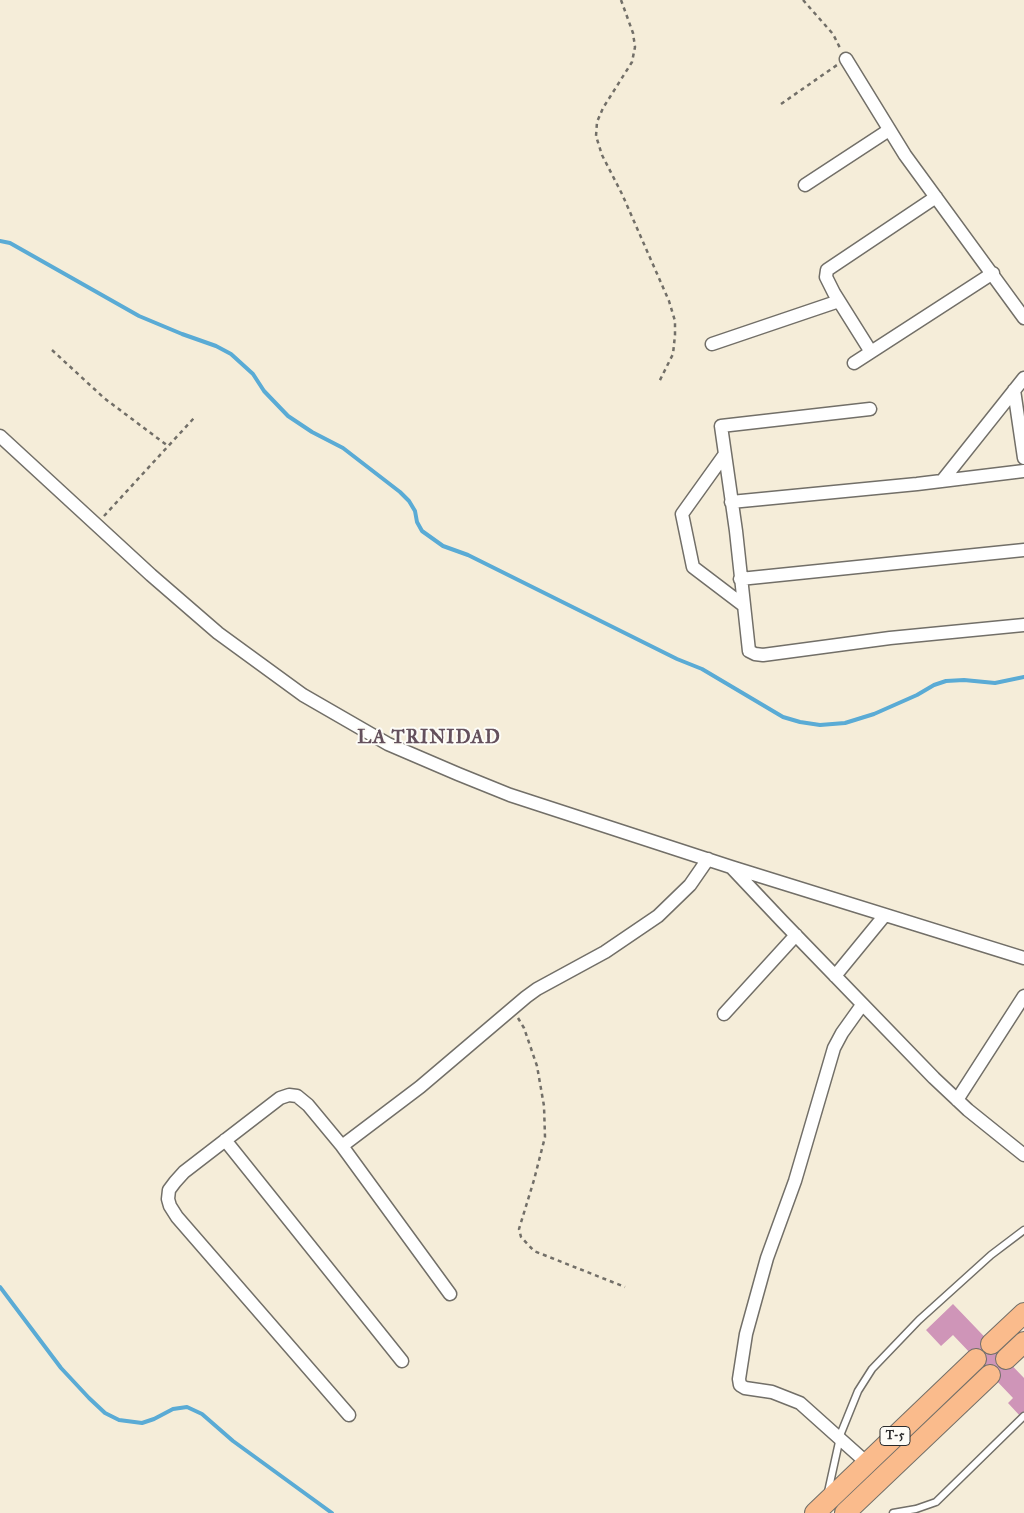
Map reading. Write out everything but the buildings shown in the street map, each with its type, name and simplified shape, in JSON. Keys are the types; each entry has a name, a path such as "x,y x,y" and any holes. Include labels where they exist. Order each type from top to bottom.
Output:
{"main road":[{"path":"992,1344 1024,1313"},
{"path":"1006,1359 1024,1342"},
{"name":"T-5","path":"820,1508 976,1359"},
{"name":"T-5","path":"845,1513 990,1374"},
{"name":"T-5","path":"914,1418 929,1433"}],"street":[{"path":"846,59 889,130 1024,318"},
{"path":"804,185 889,130"},
{"path":"871,352 839,302 826,277 828,270 936,197"},
{"path":"854,363 993,273"},
{"path":"712,344 839,302"},
{"path":"942,481 1024,378"},
{"path":"1014,390 1024,458"},
{"path":"870,409 721,426 732,502 749,651 763,655 890,638 1024,625"},
{"path":"0,436 178,599 218,633 303,695 388,744 510,795 731,867 1024,958"},
{"path":"725,454 682,514 693,567 743,605"},
{"path":"732,502 1024,472"},
{"path":"740,579 1024,550"},
{"path":"342,1146 420,1087 537,989 605,952 658,916 690,885 708,859"},
{"path":"731,867 862,1005 957,1100 1024,1155"},
{"path":"835,976 885,915"},
{"path":"724,1014 796,936"},
{"path":"957,1100 1024,996"},
{"path":"862,1005 834,1048 795,1182 767,1258 746,1334 739,1379 740,1385 744,1388 772,1392 800,1403 867,1463"},
{"path":"349,1415 177,1217 170,1206 168,1198 169,1190 174,1182 184,1172 280,1098 289,1094 297,1096 308,1104 342,1146 450,1294"},
{"path":"225,1140 402,1360"}],"lane":[{"path":"820,1508 840,1438 858,1391 872,1369 919,1320 984,1262 1024,1230"},
{"path":"893,1513 916,1509 936,1502 1024,1416"}],"path":[{"path":"621,0 633,33 635,46 632,62 597,122 596,136 602,155 622,194 670,301 675,321 673,354 659,382"},
{"path":"781,104 846,59 833,34 803,0"},
{"path":"52,350 104,398 168,446"},
{"path":"96,524 194,418"},
{"path":"513,1008 524,1028 537,1066 544,1106 545,1137 519,1229 521,1237 534,1250 625,1287"}],"waterway":[{"path":"0,241 10,243 139,316 216,346 231,354 253,374 264,391 288,416 312,432 343,448 400,492 415,511 417,522 422,531 443,546 468,555 677,659 702,669 783,717 820,725 845,723 874,714 946,681 964,680 995,683 1024,677"},
{"path":"0,1287 61,1368 105,1413 119,1420 142,1423 173,1409 187,1407 202,1414 233,1441 332,1513"}],"district":[{"name":"LA TRINIDAD","path":"429,738"}]}
